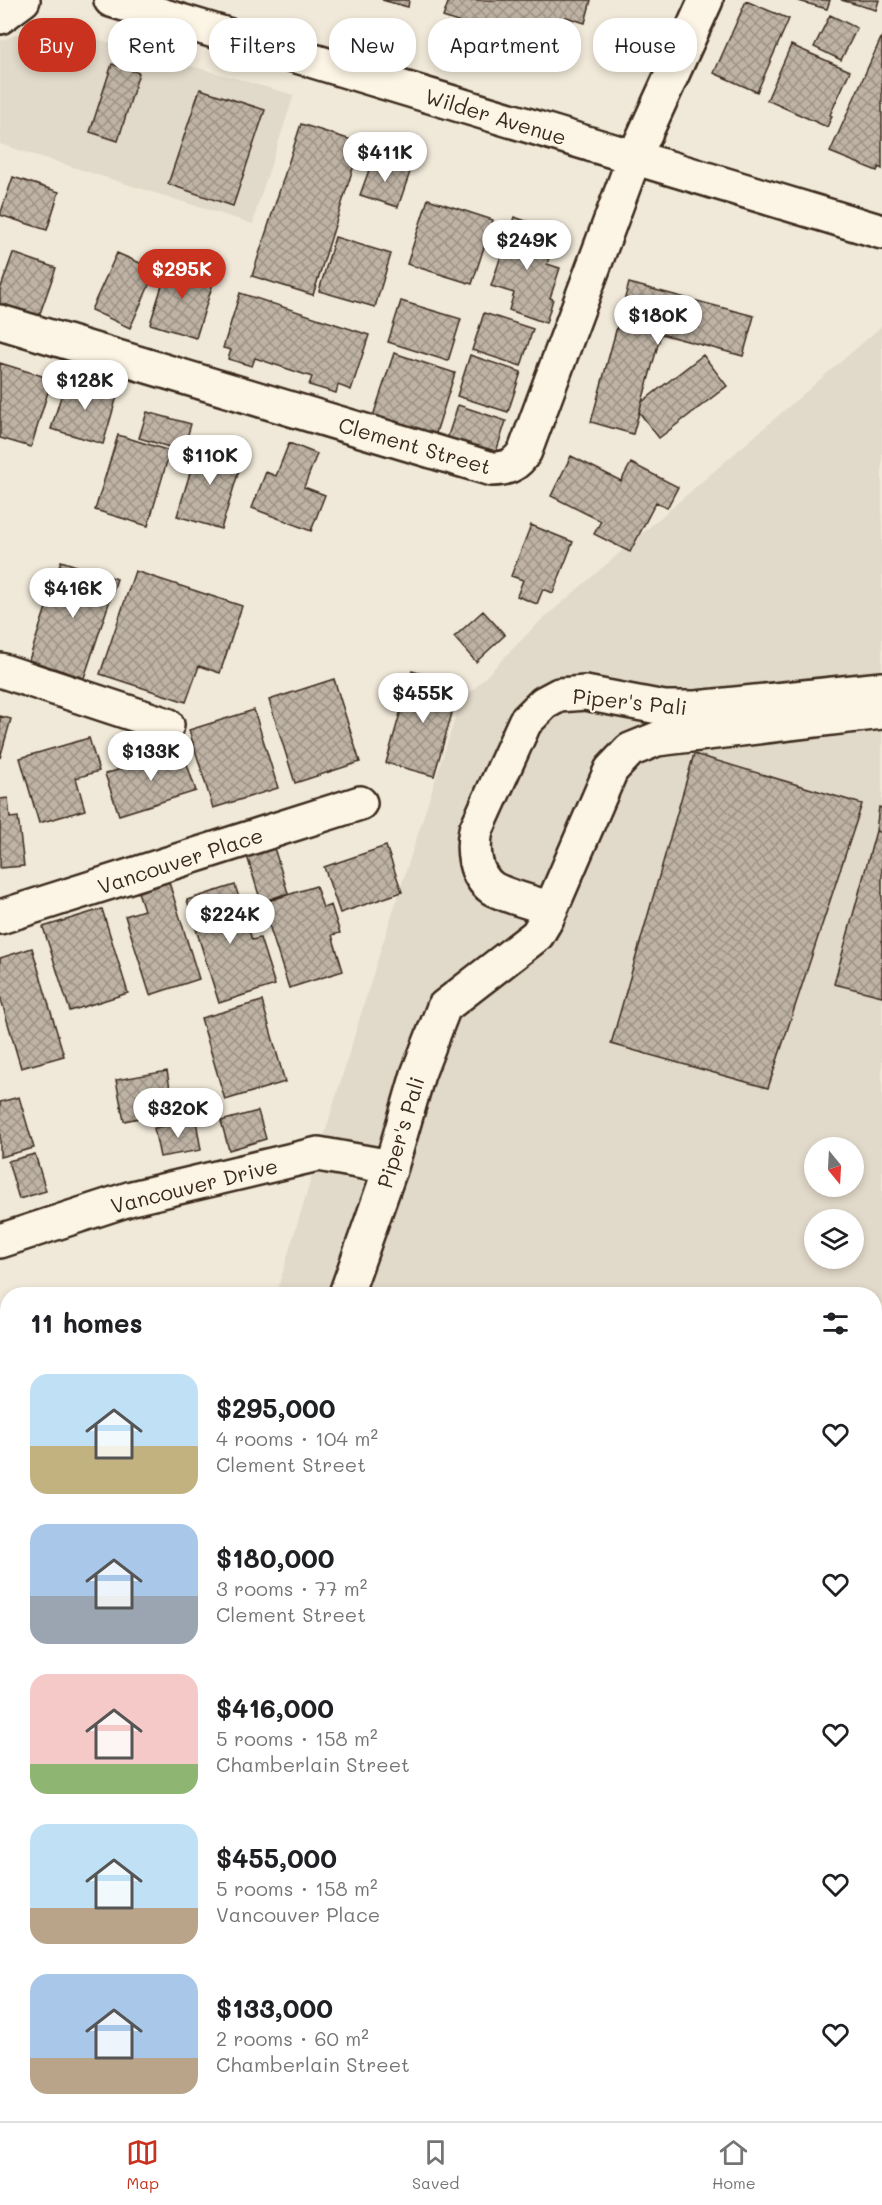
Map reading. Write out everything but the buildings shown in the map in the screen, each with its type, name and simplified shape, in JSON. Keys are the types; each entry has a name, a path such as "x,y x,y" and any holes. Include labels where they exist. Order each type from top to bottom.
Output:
{"street":[{"path":"0,17 23,0"},
{"name":"Wilder Avenue","path":"111,0 882,232"},
{"path":"634,158 706,0"},
{"name":"Clement Street","path":"0,322 488,468 502,469 519,459 525,451 634,158"},
{"path":"0,670 167,725"},
{"name":"Piper's Pali","path":"551,909 492,889 478,869 474,846 476,830 525,722 544,703 559,695 585,693 664,708 881,707"},
{"name":"Piper's Pali","path":"348,1287 391,1167 418,1074 444,1007 537,935 551,909 611,770 630,750 657,739 881,707"},
{"name":"Vancouver Place","path":"0,917 360,803"},
{"name":"Vancouver Drive","path":"0,1241 132,1198 318,1154 391,1167"}],"shaded area":[{"path":"18,34 18,72 96,72 96,39 108,42 108,72 197,72 197,67 294,95 253,224 0,144 0,41"},
{"path":"882,326 882,1287 278,1287 378,958 460,703 535,626"}]}
